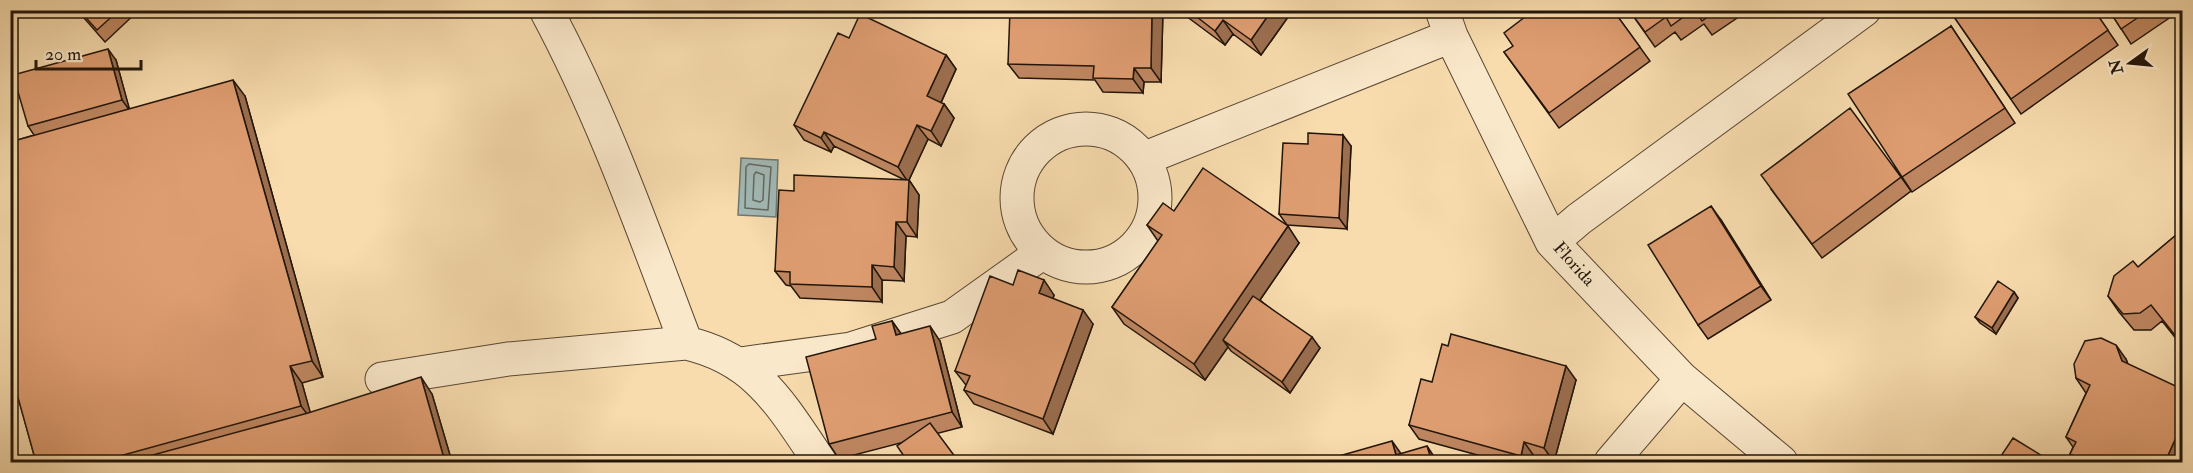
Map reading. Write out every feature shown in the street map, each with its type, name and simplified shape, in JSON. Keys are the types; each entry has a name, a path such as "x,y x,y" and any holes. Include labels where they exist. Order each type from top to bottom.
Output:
{"street":[{"path":"546,10 569,53 629,192 686,343"},
{"path":"1552,242 1579,219 1864,10"},
{"path":"1143,159 1447,23"},
{"name":"Florida","path":"1447,23 1552,242 1682,379 1781,462"},
{"path":"1091,129 1111,134 1129,144 1143,159 1151,177 1155,197 1152,217 1144,235 1132,251 1115,262 1096,267 1076,267 1057,261 1043,252 1022,225 1018,210 1017,189 1024,169 1035,152 1051,139 1070,131 1091,129"},
{"path":"740,364 851,349 952,317 1043,252"},
{"path":"382,379 508,359 686,343 713,349 740,364 777,399 820,462"},
{"path":"1611,462 1682,379"}],"water":[{"path":"741,158 778,160 776,217 738,215"}],"building":[{"path":"79,10 119,10 97,30"},
{"path":"1010,10 1152,10 1151,68 1134,68 1133,79 1093,78 1094,66 1008,64"},
{"path":"1188,10 1272,10 1251,40 1223,20 1215,31"},
{"path":"1534,10 1613,10 1640,47 1549,113 1504,52 1513,46 1504,33"},
{"path":"1629,10 1693,10 1671,26 1666,17 1645,32"},
{"path":"1695,10 1717,10 1702,21"},
{"path":"1957,10 2094,10 2108,30 2011,99 1952,14"},
{"path":"2109,10 2149,10 2121,29"},
{"path":"860,14 946,55 927,96 944,104 931,131 917,125 898,167 824,132 821,138 794,125 838,33 849,38"},
{"path":"1951,26 2005,108 1902,177 1848,94"},
{"path":"108,49 122,100 28,126 13,75"},
{"path":"233,80 312,361 290,366 301,406 98,462 36,462 10,369 10,142"},
{"path":"1850,108 1901,177 1812,244 1761,175"},
{"path":"1308,133 1343,135 1339,218 1279,214 1283,143 1308,144"},
{"path":"1203,168 1288,226 1194,364 1112,307 1162,235 1147,225 1163,203 1174,211"},
{"path":"794,175 909,180 907,222 896,222 894,267 872,265 872,287 790,284 790,272 775,271 779,190 794,191"},
{"path":"1711,206 1761,286 1698,325 1648,245"},
{"path":"2182,230 2182,344 2151,305 2140,313 2123,314 2108,296 2114,276 2133,261 2138,267"},
{"path":"1018,270 1044,280 1039,293 1083,310 1043,419 964,390 970,376 955,371 990,276 1013,285"},
{"path":"1998,281 2014,292 1992,328 1975,317"},
{"path":"1253,296 1312,337 1282,382 1223,340"},
{"path":"892,321 896,335 930,326 952,412 829,444 806,357 876,339 872,326"},
{"path":"1451,334 1566,366 1544,448 1524,442 1521,456 1409,425 1421,379 1432,382 1442,344 1448,346"},
{"path":"2101,338 2116,345 2122,361 2182,389 2182,424 2165,462 2088,462 2070,454 2076,442 2066,437 2090,385 2076,378 2074,364 2085,341"},
{"path":"421,377 445,462 127,462 308,413"},
{"path":"930,423 959,462 908,462 897,446"},
{"path":"2013,438 2052,462 1997,462"},
{"path":"1392,441 1396,455 1427,446 1432,462 1341,462 1339,456"}]}
